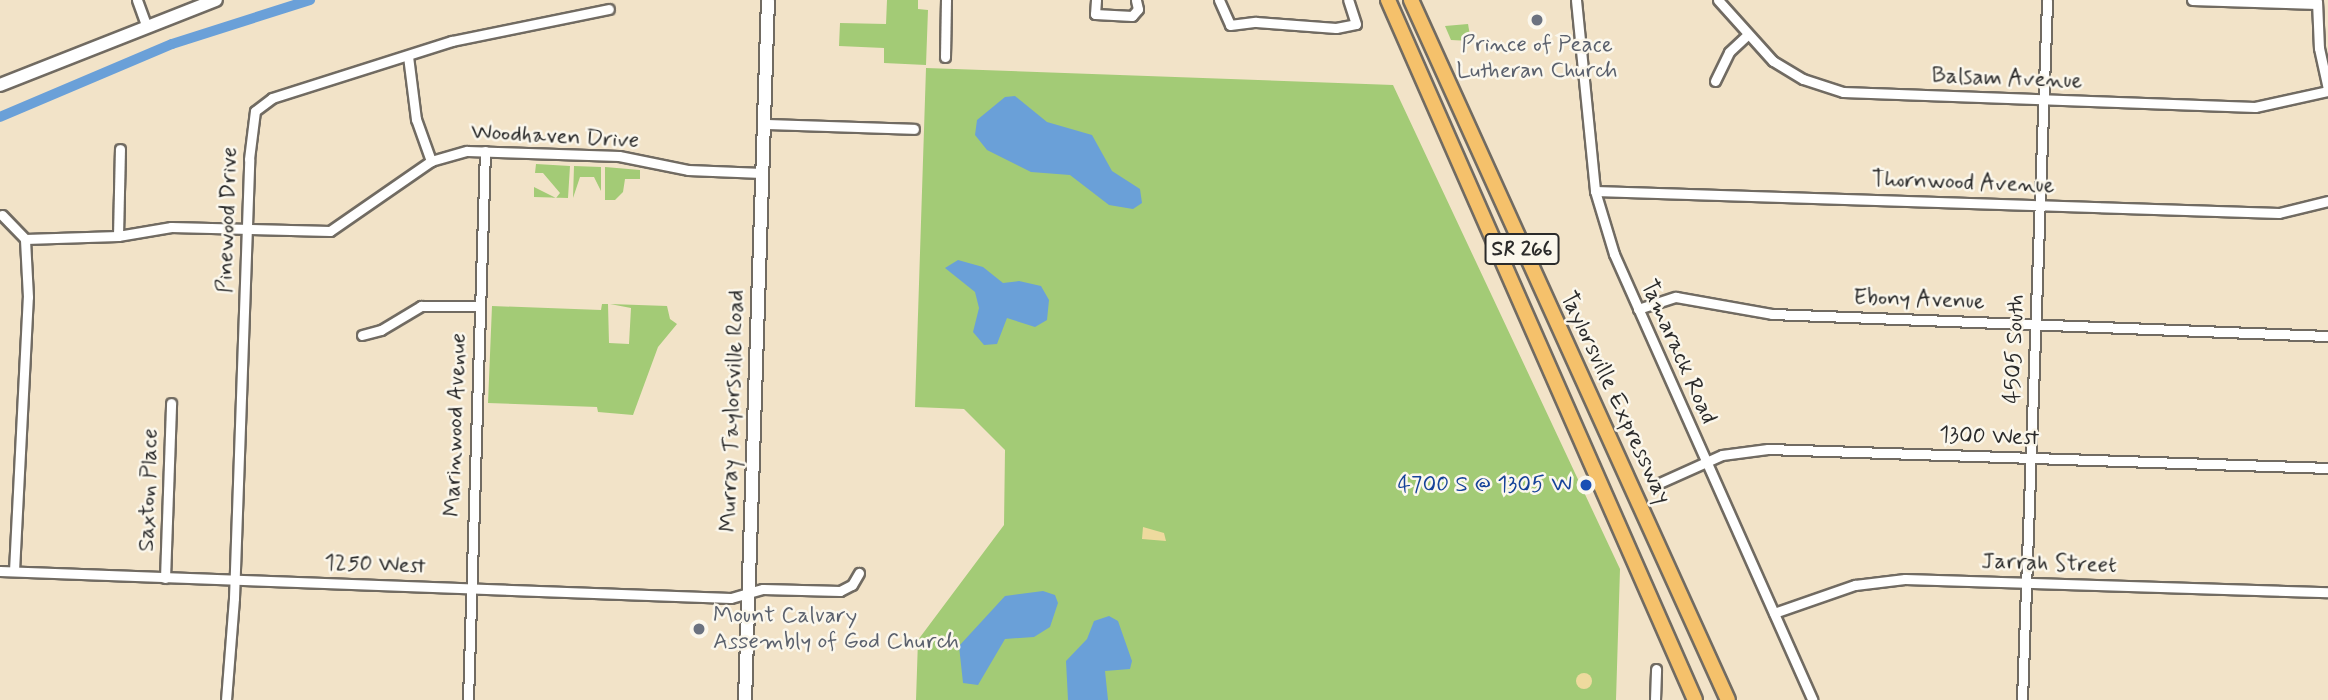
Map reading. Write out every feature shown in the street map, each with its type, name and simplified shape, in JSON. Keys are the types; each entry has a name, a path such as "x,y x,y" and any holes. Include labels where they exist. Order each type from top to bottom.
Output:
{"main road":[{"name":"Taylorsville Expressway","path":"1388,0 1695,700"},
{"name":"Taylorsville Expressway","path":"1411,0 1728,700"}],"street":[{"path":"137,0 146,25"},
{"path":"0,85 146,25 216,0"},
{"name":"Murray Taylorsville Road","path":"744,700 768,0"},
{"path":"945,57 946,0"},
{"path":"1096,0 1095,14 1132,16 1138,9 1136,0"},
{"path":"1219,0 1230,25 1256,22 1336,28 1356,24 1348,0"},
{"name":"Tamarack Road","path":"1576,0 1595,191 1614,254 1813,700"},
{"name":"Balsam Avenue","path":"1718,0 1748,34 1787,70 1843,92 2255,107 2328,90"},
{"name":"4505 South","path":"2022,700 2047,0"},
{"path":"2192,0 2317,2 2319,48 2328,90"},
{"name":"Pinewood Drive","path":"226,700 235,581 250,129 258,107 272,98 458,40 608,9"},
{"path":"1715,81 1729,52 1748,34"},
{"path":"408,55 416,119 431,161"},
{"path":"764,124 914,130"},
{"path":"118,236 120,149"},
{"name":"Marinwood Avenue","path":"468,700 485,151"},
{"name":"Woodhaven Drive","path":"25,239 118,236 171,227 335,229 431,161 459,152 629,156 688,170 762,173"},
{"name":"Thornwood Avenue","path":"1595,191 2278,214 2328,201"},
{"path":"2,215 25,239 25,349 14,571"},
{"name":"Ebony Avenue","path":"1638,309 1676,297 1759,313 2328,336"},
{"path":"362,335 381,330 421,306 480,306"},
{"name":"Saxton Place","path":"164,578 171,403"},
{"name":"1300 West","path":"1655,485 1736,452 1768,449 2328,468"},
{"name":"1250 West","path":"0,571 731,598 748,593 840,591 859,573"},
{"name":"Jarrah Street","path":"1774,613 1829,592 1888,580 2328,592"},
{"path":"1655,700 1656,669"}],"green space":[{"path":"887,0 918,0 918,9 928,10 926,65 884,63 884,48 839,46 840,23 886,24"},
{"path":"1468,24 1471,41 1451,40 1445,26"},
{"path":"926,68 1393,85 1620,569 1616,700 916,700 918,640 1004,525 1005,450 964,409 915,407"},
{"path":"536,164 570,166 568,198 556,198 560,193 543,173 535,173"},
{"path":"574,166 601,167 601,191 594,177 580,177 573,198"},
{"path":"605,167 640,170 640,179 625,179 623,192 615,200 605,200"},
{"path":"534,187 555,198 534,197"},
{"path":"602,304 608,304 609,343 629,344 631,308 610,304 667,306 670,319 677,324 658,347 633,415 598,412 597,407 488,403 492,306 601,310"}],"sand":[{"path":"1143,527 1164,533 1166,541 1142,539"},
{"path":"1581,673 1587,673 1592,681 1590,687 1581,689 1576,684 1576,678"}],"water":[{"path":"1015,96 1047,122 1092,135 1112,171 1140,189 1142,203 1133,209 1109,205 1070,175 1031,172 987,150 975,135 977,120 1005,97"},
{"path":"958,260 983,267 1003,283 1019,281 1041,286 1049,300 1047,320 1035,327 1007,318 997,344 984,345 973,332 979,308 975,292 945,268"},
{"path":"1043,591 1055,595 1058,603 1050,627 1034,637 1005,639 978,685 963,683 959,646 1005,596"},
{"path":"1109,616 1118,621 1132,661 1130,669 1105,671 1108,700 1068,700 1066,661 1087,639 1094,621"}],"waterway":[{"path":"0,117 172,44 310,0"}],"place":[{"name":"Prince of Peace Lutheran Church","path":"1537,20"},
{"name":"4700 S @ 1305 W","path":"1586,485"},
{"name":"Mount Calvary Assembly of God Church","path":"699,629"}]}
